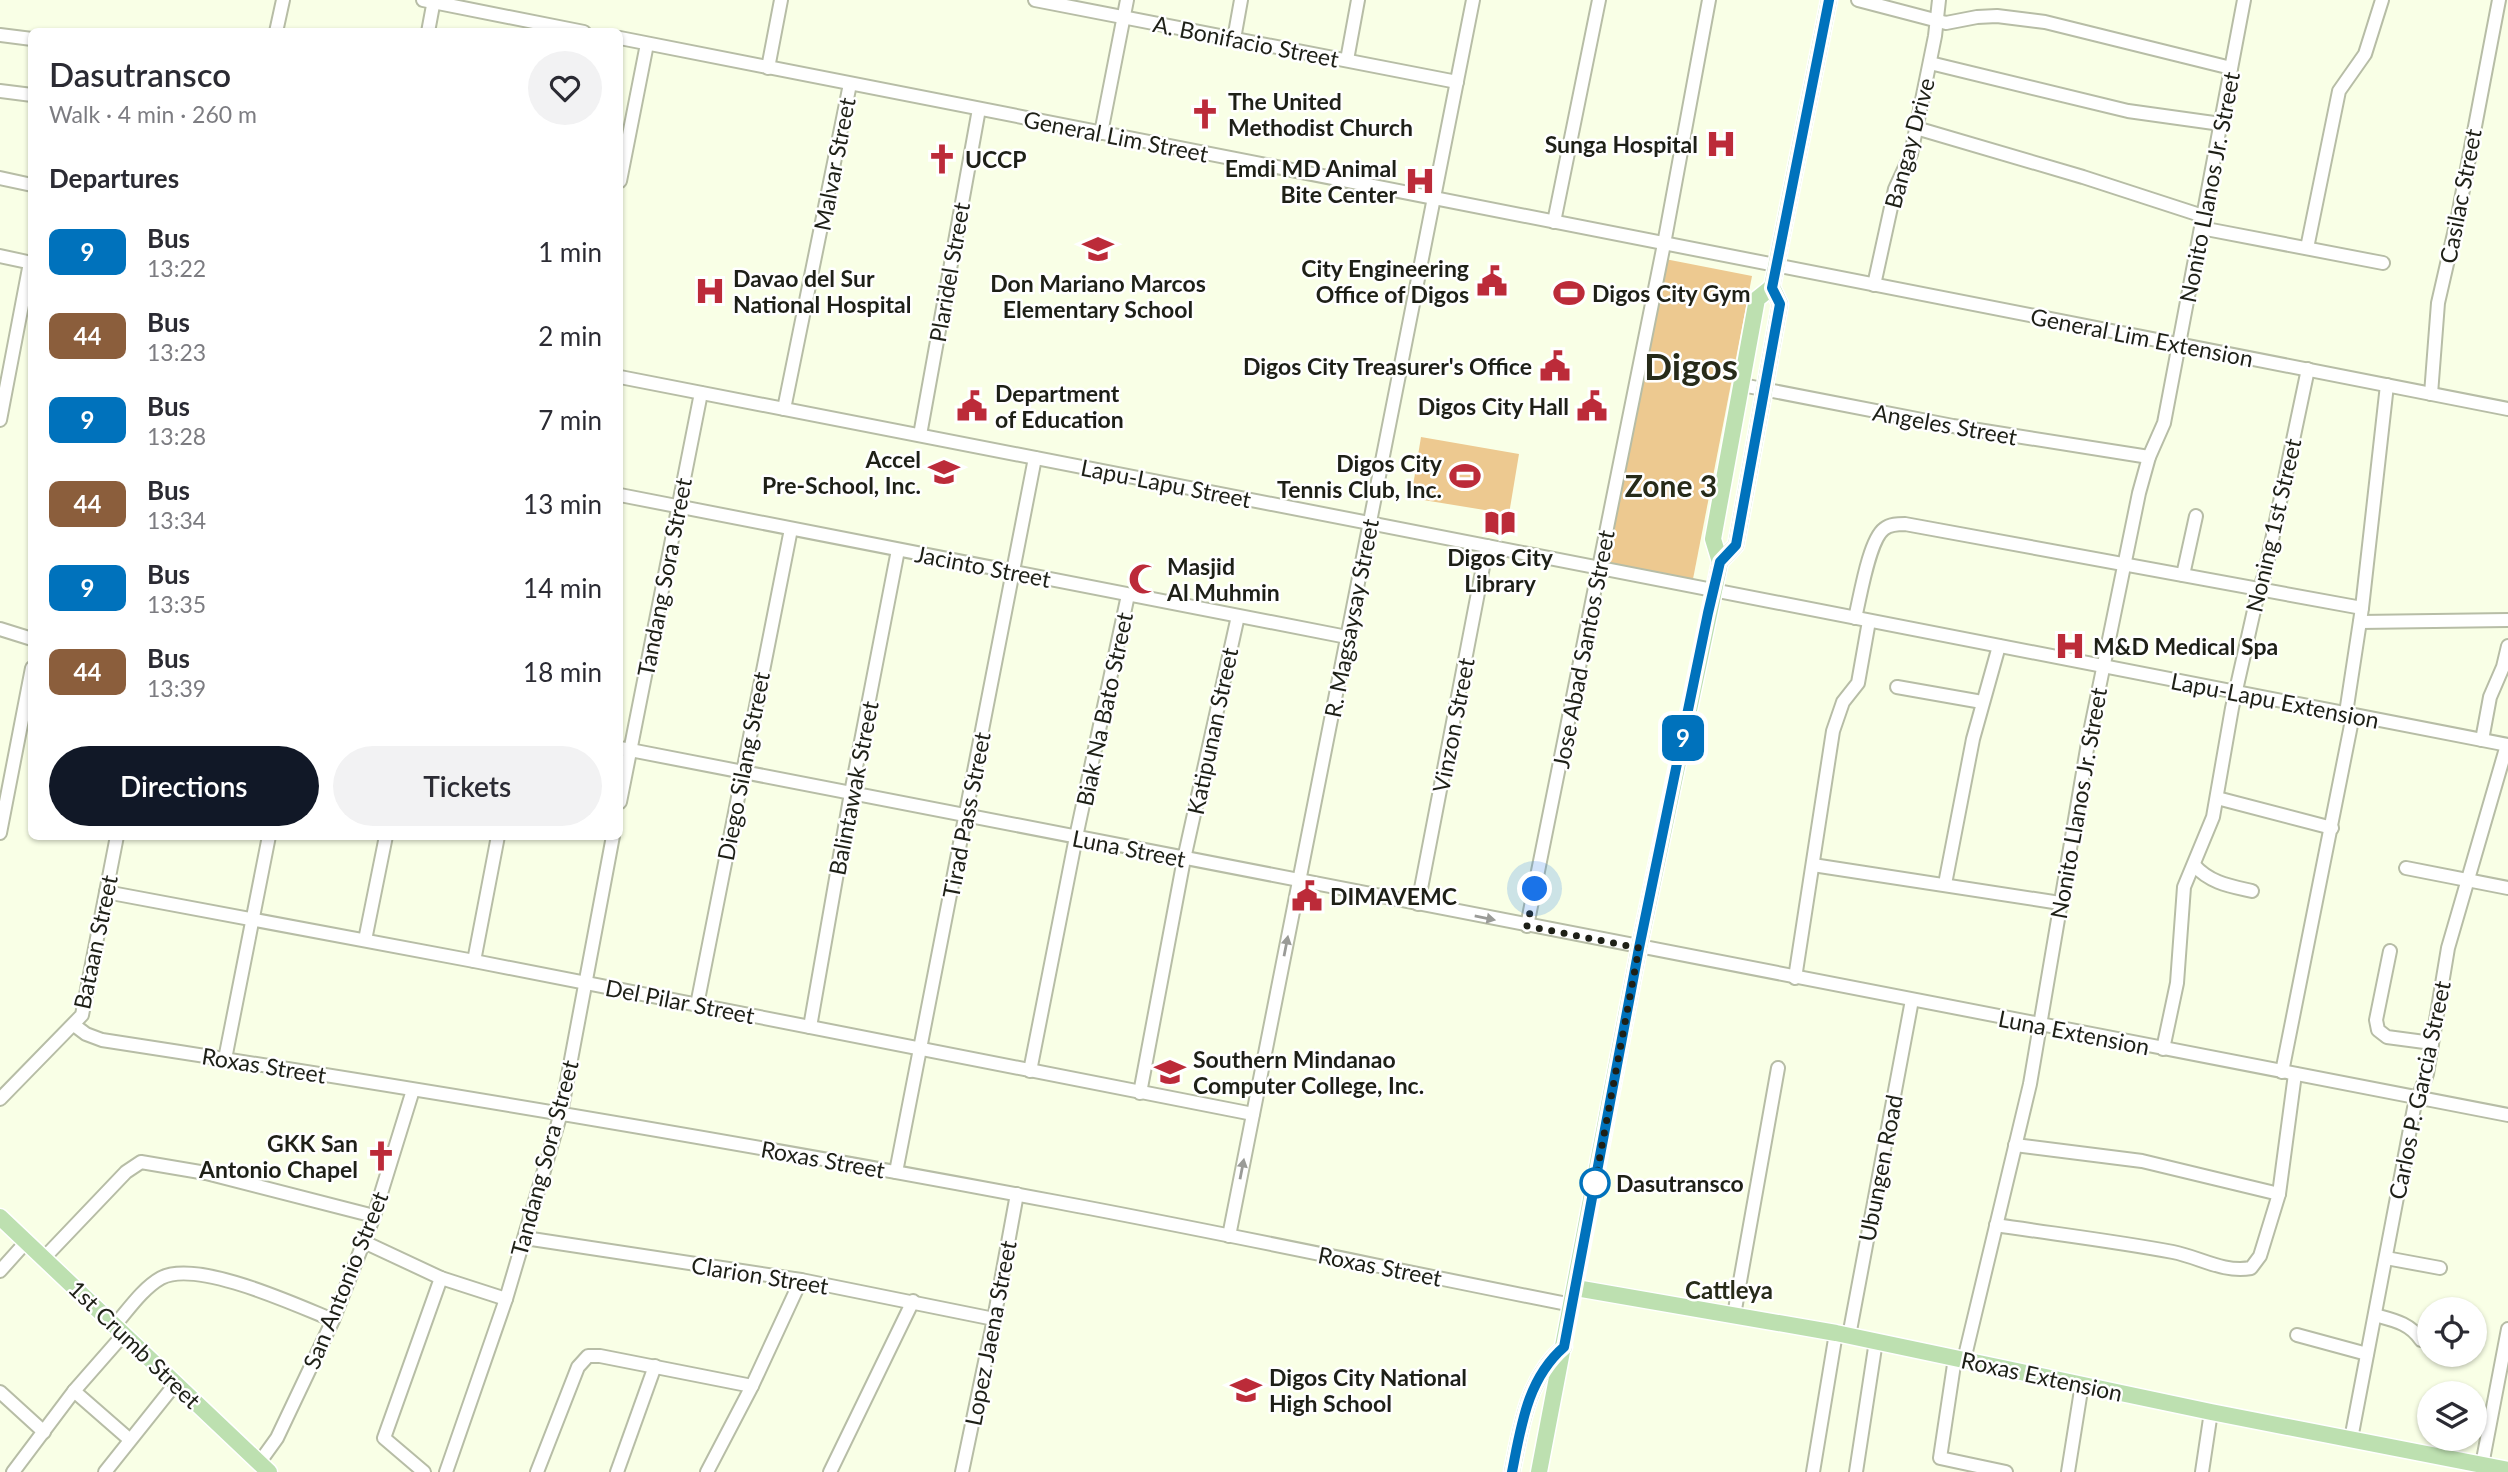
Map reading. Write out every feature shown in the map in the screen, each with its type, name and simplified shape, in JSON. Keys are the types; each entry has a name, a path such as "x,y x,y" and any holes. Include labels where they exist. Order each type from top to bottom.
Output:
{"main road":[{"path":"1539,1472 1639,948 1713,590 1720,562 1736,545 1759,429 1780,304 1772,288 1829,0"},
{"path":"1720,562 1713,539 1757,299 1772,288"},
{"path":"1735,425 1759,429"},
{"name":"1st Crumb Street","path":"0,1217 264,1467"},
{"name":"Roxas Extension","path":"1576,1288 1842,1334 2508,1471"},
{"path":"1512,1472 1529,1396 1544,1368 1564,1347"}],"street":[{"path":"277,28 283,0"},
{"path":"768,68 781,0"},
{"name":"A. Bonifacio Street","path":"1035,0 1457,82"},
{"path":"1101,133 1127,0"},
{"path":"1234,38 1241,0"},
{"path":"1347,60 1358,0"},
{"name":"R. Magsaysay Street","path":"1229,1236 1473,0"},
{"path":"1554,222 1599,0"},
{"name":"Jose Abad Santos Street","path":"1527,926 1664,244 1709,0"},
{"path":"1857,0 1936,22 1946,23 1977,17 2021,19 2231,68"},
{"name":"Bangay Drive","path":"1874,285 1895,189 1911,154 1930,63 1939,0"},
{"name":"Nonito Llanos Jr. Street","path":"2006,1472 1940,1458 1959,1359 1996,1225 2041,1025 2088,737 2124,564 2150,457 2164,423 2245,0"},
{"path":"2307,248 2339,91 2365,54 2382,0"},
{"path":"2498,0 2508,2"},
{"name":"Casilac Street","path":"2431,394 2438,303 2460,204 2498,0"},
{"path":"428,28 430,1 564,28"},
{"path":"0,35 28,38"},
{"name":"General Lim Street","path":"623,39 1777,266"},
{"path":"623,166 647,44"},
{"path":"1930,63 2128,111 2221,124"},
{"name":"Malvar Street","path":"785,409 850,84"},
{"path":"0,91 28,94"},
{"name":"Plaridel Street","path":"920,435 979,109"},
{"path":"1916,128 2083,177 2202,222 2307,248 2383,262"},
{"path":"0,178 28,184"},
{"path":"0,257 28,262"},
{"name":"General Lim Extension","path":"1777,266 2508,409"},
{"path":"0,420 28,278"},
{"name":"Noning 1st Street","path":"2163,1049 2177,983 2184,887 2207,835 2217,797 2235,692 2265,573 2308,369"},
{"name":"Lapu-Lapu Street","path":"623,378 1713,590"},
{"name":"Angeles Street","path":"1742,385 1953,426 2150,457"},
{"path":"1996,1225 2175,1252 2207,1264 2247,1269 2255,1266 2260,1256 2279,1194 2288,1073 2350,714 2387,385"},
{"name":"Tandang Sora Street","path":"624,749 701,393"},
{"name":"Tirad Pass Street","path":"895,1172 1035,458"},
{"name":"Jacinto Street","path":"623,496 1347,637"},
{"path":"2183,575 2196,516"},
{"path":"1855,618 1877,537 1887,527 1895,525 1917,525 2362,608"},
{"name":"Diego Silang Street","path":"697,1004 791,529"},
{"name":"Vinzon Street","path":"1418,904 1487,546"},
{"name":"Balintawak Street","path":"810,1027 851,793 898,550"},
{"name":"Lapu-Lapu Extension","path":"1713,590 2507,745"},
{"name":"Biak Na Bato Street","path":"1030,1071 1128,594"},
{"name":"Katipunan Street","path":"1140,1093 1184,859 1238,616"},
{"path":"2360,622 2508,620"},
{"path":"1795,978 1833,731 1843,702 1858,683 1869,621"},
{"path":"0,629 28,634"},
{"path":"1945,884 1982,702 1999,646"},
{"path":"2482,740 2490,696 2503,667 2508,646"},
{"path":"1897,687 1982,702"},
{"path":"0,833 28,689"},
{"name":"Carlos P. Garcia Street","path":"2351,1439 2413,1113 2426,1080 2446,956 2507,745"},
{"name":"Luna Street","path":"624,749 1639,948"},
{"path":"2217,797 2332,828"},
{"name":"Bataan Street","path":"0,1098 74,1025 83,1011 116,840"},
{"path":"225,1059 268,840"},
{"path":"365,940 385,840"},
{"path":"474,961 497,840"},
{"name":"Tandang Sora Street","path":"446,1472 506,1299 561,1113 612,840"},
{"path":"1813,865 2060,903"},
{"path":"2194,865 2213,880 2252,891"},
{"path":"2406,868 2508,888"},
{"name":"Del Pilar Street","path":"106,891 1253,1114"},
{"name":"Luna Extension","path":"1639,948 2508,1115"},
{"path":"2390,951 2376,1020 2378,1030 2387,1037 2432,1043"},
{"name":"Ubungen Road","path":"1813,1472 1912,1000"},
{"name":"Roxas Street","path":"74,1025 86,1034 102,1040 561,1113 895,1172 1572,1305"},
{"path":"1734,1315 1778,1068"},
{"name":"San Antonio Street","path":"264,1467 332,1320 364,1242 413,1090"},
{"path":"2015,1144 2142,1161 2279,1194"},
{"path":"44,1258 126,1172 141,1162 206,1173 374,1216"},
{"name":"Lopez Jaena Street","path":"962,1472 1017,1194"},
{"name":"Clarion Street","path":"525,1238 802,1280 994,1320"},
{"path":"0,1271 26,1242"},
{"path":"364,1242 441,1278 506,1299"},
{"path":"2386,1258 2440,1268"},
{"path":"13,1472 150,1287 160,1279 172,1274 205,1276 254,1288 332,1320"},
{"path":"424,1472 384,1438 441,1278"},
{"path":"707,1472 752,1386 802,1280"},
{"path":"830,1472 913,1301"},
{"path":"2375,1315 2398,1321 2414,1329 2417,1334"},
{"path":"2297,1335 2367,1354"},
{"path":"2482,1465 2507,1338"},
{"path":"1856,1472 1876,1341"},
{"path":"537,1472 578,1367 584,1359 592,1355 752,1386"},
{"path":"617,1472 655,1366"},
{"path":"105,1472 176,1383"},
{"path":"2068,1472 2081,1384"},
{"path":"74,1391 129,1439"},
{"path":"0,1392 44,1432"},
{"path":"2202,1472 2211,1412"}],"shaded area":[{"path":"1665,259 1752,276 1693,579 1607,562"},
{"name":"Digos City Tennis Club, Inc.","path":"1421,437 1519,454 1509,514 1411,498"}],"bus line":[{"name":"9","path":"1512,1472 1529,1396 1544,1368 1564,1347 1639,948 1708,613 1720,562 1736,545 1745,503 1780,304 1772,288 1829,0"}],"place":[{"name":"The United Methodist Church","path":"1205,114"},
{"name":"Sunga Hospital","path":"1721,144"},
{"name":"UCCP","path":"942,159"},
{"name":"Emdi MD Animal Bite Center","path":"1420,181"},
{"name":"Don Mariano Marcos Elementary School","path":"1098,249"},
{"name":"City Engineering Office of Digos","path":"1492,281"},
{"name":"Davao del Sur National Hospital","path":"710,291"},
{"name":"Digos City Gym","path":"1569,293"},
{"name":"Digos City Treasurer's Office","path":"1555,366"},
{"name":"Department of Education","path":"972,406"},
{"name":"Digos City Hall","path":"1592,406"},
{"name":"Accel Pre-School, Inc.","path":"944,472"},
{"name":"Digos City Tennis Club, Inc.","path":"1465,476"},
{"name":"Digos City Library","path":"1500,523"},
{"name":"Masjid Al Muhmin","path":"1144,579"},
{"name":"M&D Medical Spa","path":"2070,646"},
{"name":"DIMAVEMC","path":"1307,896"},
{"name":"Southern Mindanao Computer College, Inc.","path":"1170,1072"},
{"name":"GKK San Antonio Chapel","path":"381,1156"},
{"name":"Dasutransco","path":"1595,1183"},
{"name":"Digos City National High School","path":"1246,1390"}],"district":[{"name":"Digos","path":"1691,365"},
{"name":"Zone 3","path":"1671,485"},
{"name":"Cattleya","path":"1729,1289"}],"route":[{"path":"1535,889 1527,926 1639,948 1594,1188 1595,1183"}]}
